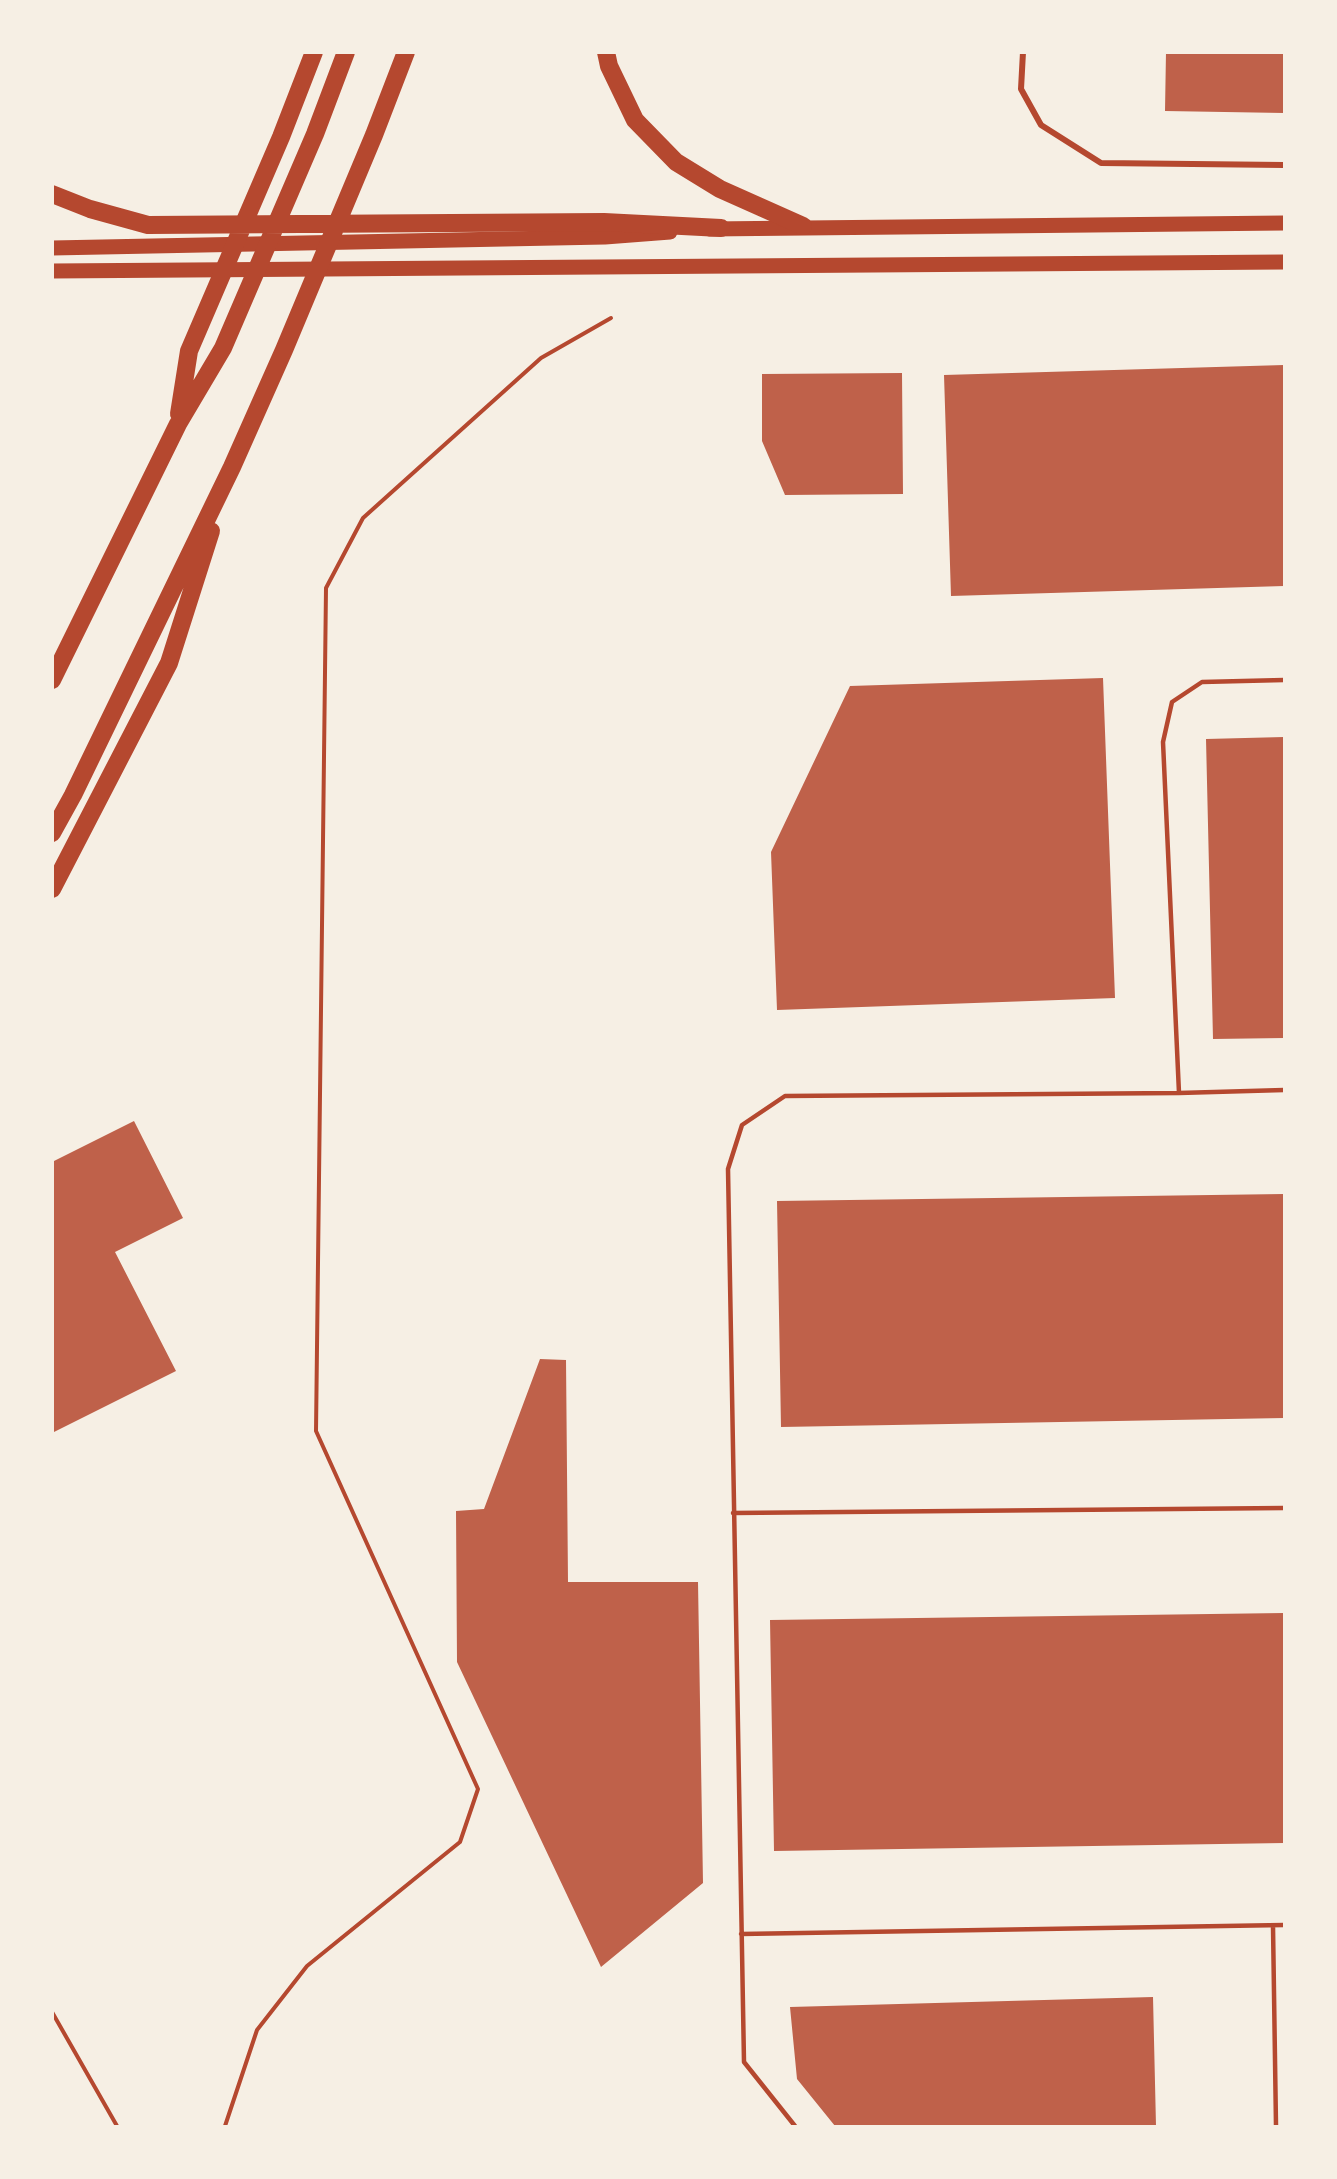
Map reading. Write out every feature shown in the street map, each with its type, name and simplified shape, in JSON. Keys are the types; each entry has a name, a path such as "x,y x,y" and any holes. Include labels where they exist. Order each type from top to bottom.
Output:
{"highway":[{"path":"178,424 189,351 281,137 314,52"},
{"path":"52,680 178,424 223,348 315,134 346,52"},
{"path":"52,833 232,467 284,350 374,135 406,52"},
{"path":"606,52 609,66 635,120 676,162 720,189 803,226"},
{"path":"52,194 90,209 148,225 604,222 721,228"},
{"path":"52,889 168,663 232,467"}],"main road":[{"path":"52,248 605,237 721,228 803,226 1284,223"},
{"path":"52,271 1284,262"}],"street":[{"path":"1023,52 1021,89 1041,125 1101,163 1284,165"}],"lane":[{"path":"1179,1093 1162,742 1172,702 1202,682 1284,680"},
{"path":"795,2127 744,2062 728,1169 742,1125 784,1096 1284,1090"},
{"path":"733,1513 1284,1508"},
{"path":"741,1934 1284,1925"},
{"path":"1273,1926 1276,2127"}],"path":[{"path":"225,2127 257,2030 307,1966 460,1842 478,1789 316,1431 326,588 363,519 541,358 611,318"},
{"path":"52,2012 117,2127"}],"building":[{"path":"1166,52 1284,52 1284,113 1165,111"},
{"path":"1284,365 1284,586 951,596 944,375"},
{"path":"902,373 903,494 785,495 762,441 762,374"},
{"path":"1103,678 1115,998 777,1010 771,852 850,686"},
{"path":"1284,737 1284,1038 1213,1039 1206,739"},
{"path":"134,1121 183,1218 115,1252 176,1371 52,1433 52,1162"},
{"path":"1284,1194 1284,1418 781,1427 777,1201"},
{"path":"540,1359 566,1360 568,1582 698,1582 703,1883 601,1967 457,1662 456,1511 484,1509"},
{"path":"1284,1613 1284,1843 774,1851 770,1620"},
{"path":"1153,1997 1156,2126 835,2126 797,2079 790,2007"}]}
